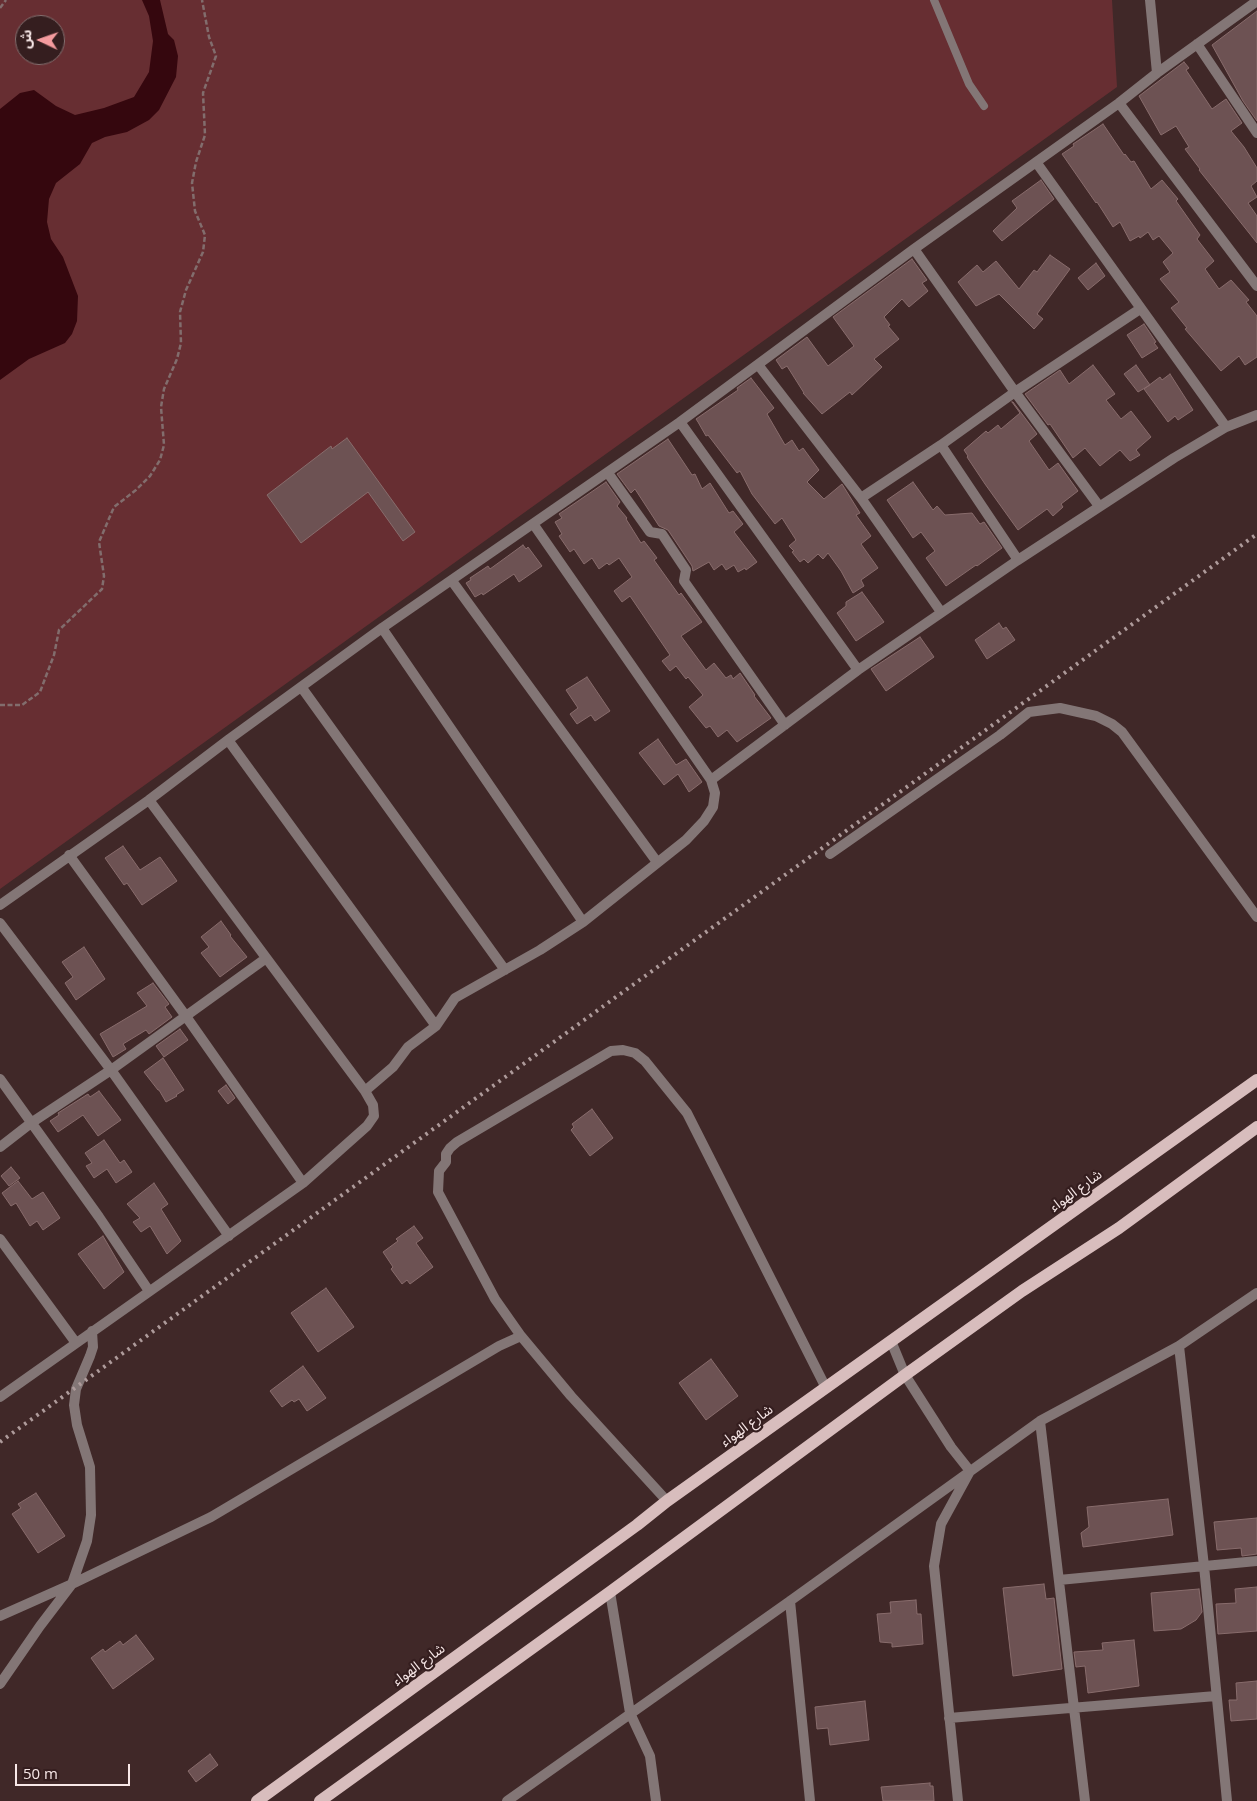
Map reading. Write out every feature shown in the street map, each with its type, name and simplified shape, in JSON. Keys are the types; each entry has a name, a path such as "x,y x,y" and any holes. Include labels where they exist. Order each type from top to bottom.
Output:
{"main road":[{"name":"شارع الهواء","path":"257,1801 667,1502 1257,1080"},
{"path":"320,1801 610,1592 905,1375 1022,1291 1120,1228 1257,1126"}],"street":[{"path":"1150,0 1157,73"},
{"path":"0,905 149,800 382,628 534,525 758,366 914,249 1119,103 1157,73 1257,1"},
{"path":"1197,44 1257,133"},
{"path":"1119,103 1257,286"},
{"path":"1036,162 1226,428"},
{"path":"914,249 1015,392 1099,506"},
{"path":"861,498 1140,309"},
{"path":"758,366 861,498 941,612"},
{"path":"711,780 858,670 1018,560 1099,506 1226,428 1257,415"},
{"path":"680,422 858,670"},
{"path":"941,445 1018,560"},
{"path":"608,473 650,532 662,534 686,570 684,581 785,725"},
{"path":"365,1091 393,1067 408,1047 436,1026 455,998 583,922 686,840 704,821 713,807 715,794 711,780 534,525"},
{"path":"452,581 657,862"},
{"path":"382,628 583,922"},
{"path":"302,688 505,970"},
{"path":"830,854 1029,712 1060,708 1096,716 1112,724 1122,732 1257,917"},
{"path":"228,740 436,1026"},
{"path":"0,1397 304,1182 367,1126 374,1116 373,1105 365,1091 265,959 149,800"},
{"path":"69,855 304,1182"},
{"path":"0,923 111,1070 229,1236"},
{"path":"0,1147 31,1123 111,1070 265,959"},
{"path":"667,1502 571,1396 521,1336 495,1298 438,1192 439,1171 446,1162 446,1154 457,1142 611,1051 623,1050 635,1053 645,1061 687,1113 826,1388"},
{"path":"0,1079 149,1291"},
{"path":"0,1239 76,1343"},
{"path":"506,1801 790,1601 1040,1421 1179,1346 1257,1293"},
{"path":"0,1684 72,1584 87,1541 91,1514 90,1467 77,1425 74,1405 76,1388 93,1347 92,1331"},
{"path":"0,1616 212,1517 500,1346 521,1336"},
{"path":"891,1341 905,1375 951,1447 970,1471"},
{"path":"1179,1346 1204,1566 1227,1801"},
{"path":"1040,1421 1085,1801"},
{"path":"958,1801 934,1566 941,1524 970,1471"},
{"path":"1059,1580 1257,1561"},
{"path":"610,1592 630,1713 650,1756 656,1801"},
{"path":"790,1601 810,1801"},
{"path":"949,1718 1216,1696"}],"lane":[{"path":"934,0 969,84 984,106"}],"path":[{"path":"0,8 6,0"},
{"path":"0,705 22,705 40,692 54,655 59,630 102,589 104,576 99,542 114,507 150,476 160,460 164,445 161,407 164,389 177,359 181,343 180,312 186,290 203,252 205,235 195,211 192,183 196,162 206,135 203,92 216,56 209,36 202,0"}],"shaded area":[{"path":"0,0 1112,0 1117,87 0,889"},
{"path":"142,0 160,0 168,34 174,40 178,56 176,77 159,110 149,120 127,132 105,137 92,143 80,164 56,183 49,199 47,222 51,239 63,257 78,296 77,321 72,334 65,343 29,359 0,380 0,109 20,93 34,90 56,106 75,115 104,108 134,97 149,72 153,41 149,16"}],"building":[{"path":"1257,11 1257,121 1243,101 1212,45"},
{"path":"1184,62 1189,68 1186,70 1212,109 1226,99 1242,123 1231,131 1257,168 1257,181 1251,186 1257,197 1248,203 1257,216 1257,243 1199,170 1185,149 1189,147 1176,126 1161,135 1139,96"},
{"path":"1103,124 1124,155 1131,162 1134,161 1151,189 1162,180 1178,199 1176,201 1200,235 1197,239 1214,261 1205,269 1219,289 1231,280 1249,300 1246,302 1257,316 1257,357 1245,365 1239,356 1221,371 1185,329 1187,328 1171,308 1179,302 1160,279 1170,272 1163,262 1173,253 1159,236 1153,240 1148,232 1140,238 1139,236 1130,241 1120,222 1113,227 1062,154 1074,146 1073,144"},
{"path":"1041,180 1054,199 1002,241 993,231 1017,208 1012,201"},
{"path":"1050,255 1070,269 1037,314 1043,319 1034,329 999,294 976,306 958,282 977,265 983,272 996,261 1019,289 1034,270 1037,272"},
{"path":"912,259 927,280 922,283 928,291 909,307 902,299 884,317 890,325 888,326 899,339 874,359 882,367 852,395 850,392 822,414 803,393 787,366 782,369 776,360 807,337 828,366 854,346 833,317"},
{"path":"1096,263 1105,276 1088,290 1078,278"},
{"path":"1144,324 1158,348 1142,358 1127,335"},
{"path":"1093,365 1115,394 1106,400 1121,419 1131,411 1151,437 1136,450 1140,455 1130,461 1120,450 1100,466 1085,448 1073,458 1050,424 1048,425 1025,394 1060,370 1069,384"},
{"path":"1136,365 1150,385 1138,392 1124,374"},
{"path":"1170,374 1193,410 1178,420 1175,416 1168,422 1144,389 1160,377 1162,380"},
{"path":"751,378 774,408 767,414 785,445 792,440 799,451 803,448 819,470 807,482 824,499 842,484 860,513 856,515 871,536 861,544 878,568 861,580 864,586 853,593 828,553 823,559 818,554 808,563 804,559 800,562 789,546 796,540 782,518 775,524 752,494 740,471 737,473 708,435 706,436 696,419 738,390 737,388"},
{"path":"1012,402 1037,434 1029,441 1049,470 1058,463 1078,491 1061,504 1063,507 1053,516 1047,509 1018,530 985,484 964,450 986,431 988,433 998,425 1001,429 1020,413"},
{"path":"347,438 415,532 403,541 368,492 301,543 267,495 331,446 332,449"},
{"path":"668,439 692,475 695,474 702,489 710,483 729,513 733,511 743,524 734,532 757,562 746,570 745,568 738,572 734,565 726,570 722,564 714,570 709,562 693,571 692,566 668,530 659,526 635,489 631,493 617,474"},
{"path":"606,482 620,502 617,506 627,518 641,543 644,541 657,558 654,560 679,595 681,593 702,622 681,636 706,670 714,663 726,678 731,675 733,679 740,673 754,696 771,718 737,742 727,730 718,737 710,726 706,728 689,707 703,695 688,677 686,679 676,666 670,671 662,661 670,655 630,596 622,602 614,591 632,577 619,558 599,569 592,558 584,564 574,549 570,552 559,536 562,534 555,522 562,518 559,514"},
{"path":"913,482 933,510 937,506 945,515 972,513 980,524 984,522 1002,548 946,586 926,558 935,551 921,532 913,538 887,500"},
{"path":"523,545 526,549 528,547 542,566 519,582 514,574 483,595 482,593 475,597 466,583 471,580 470,578 488,566 490,569"},
{"path":"862,592 884,622 856,641 837,613 846,606 846,602"},
{"path":"999,623 1003,629 1006,627 1015,640 987,659 975,640"},
{"path":"920,637 934,657 886,691 871,669"},
{"path":"587,677 610,711 595,721 591,715 577,724 570,714 578,708 566,690"},
{"path":"658,739 676,765 686,759 702,782 689,792 678,774 664,785 639,753"},
{"path":"123,846 140,870 160,857 177,881 142,905 127,883 124,885 105,858"},
{"path":"221,921 247,957 220,977 201,953 209,947 201,937"},
{"path":"84,947 105,979 76,1000 65,983 73,977 62,962"},
{"path":"153,983 169,1004 165,1007 172,1017 149,1034 146,1030 123,1044 126,1049 113,1057 100,1034 147,1006 137,993"},
{"path":"180,1029 188,1040 164,1057 156,1046"},
{"path":"163,1058 184,1090 166,1102 144,1072"},
{"path":"226,1085 235,1098 228,1104 218,1091"},
{"path":"99,1091 121,1120 98,1136 83,1115 58,1132 50,1121 59,1115 58,1113 88,1094 90,1097"},
{"path":"592,1109 613,1138 590,1156 571,1130 574,1127 572,1124"},
{"path":"104,1140 120,1163 124,1160 132,1172 116,1183 107,1169 94,1178 86,1166 92,1163 85,1153"},
{"path":"11,1167 20,1178 9,1186 1,1176"},
{"path":"18,1181 32,1199 43,1192 60,1218 43,1230 37,1221 30,1226 16,1203 11,1206 2,1193"},
{"path":"154,1183 168,1204 161,1209 181,1241 167,1254 150,1226 141,1232 133,1222 140,1218 127,1204"},
{"path":"414,1226 423,1238 416,1243 433,1267 410,1284 407,1280 402,1284 391,1269 393,1267 383,1252 398,1241 396,1239"},
{"path":"103,1236 124,1272 104,1289 78,1254"},
{"path":"326,1288 354,1327 318,1352 291,1313"},
{"path":"711,1359 738,1396 706,1420 679,1383"},
{"path":"303,1366 326,1398 307,1411 299,1399 294,1402 292,1400 282,1407 270,1391"},
{"path":"36,1493 65,1536 38,1553 12,1514 21,1508 18,1504"},
{"path":"1168,1499 1173,1535 1083,1547 1081,1533 1089,1527 1087,1507"},
{"path":"1257,1518 1257,1554 1242,1556 1241,1548 1217,1550 1214,1522"},
{"path":"1044,1584 1046,1599 1054,1598 1062,1669 1013,1676 1003,1588"},
{"path":"1257,1587 1257,1631 1218,1634 1216,1604 1236,1603 1235,1589"},
{"path":"1199,1589 1202,1612 1196,1620 1181,1629 1154,1631 1151,1593"},
{"path":"916,1600 917,1614 921,1614 923,1644 892,1647 892,1643 880,1642 877,1614 891,1613 890,1602"},
{"path":"136,1635 154,1659 113,1689 91,1658 103,1649 105,1652 120,1641 123,1645"},
{"path":"1134,1640 1139,1686 1088,1693 1085,1666 1076,1667 1074,1652 1103,1650 1102,1643"},
{"path":"1257,1681 1257,1719 1231,1721 1229,1700 1237,1700 1236,1683"},
{"path":"865,1701 869,1740 830,1745 828,1728 817,1729 815,1707"},
{"path":"210,1754 218,1765 196,1782 188,1771"},
{"path":"930,1783 930,1786 933,1786 934,1801 883,1801 881,1787"}],"railway":[{"path":"0,1442 1257,534"}]}
